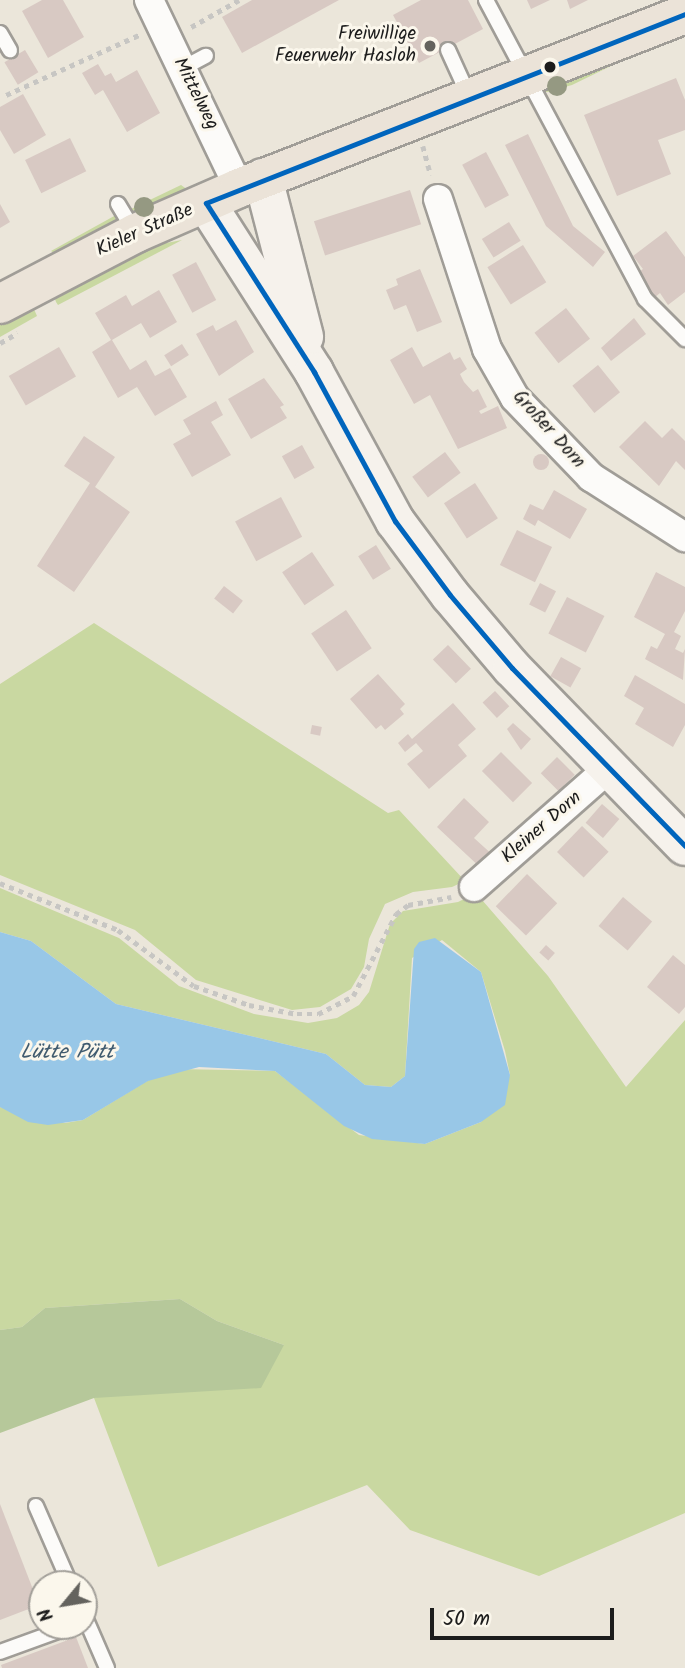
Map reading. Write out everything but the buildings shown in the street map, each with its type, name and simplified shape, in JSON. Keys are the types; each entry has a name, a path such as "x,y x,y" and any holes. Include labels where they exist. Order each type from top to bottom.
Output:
{"main road":[{"name":"Kieler Straße","path":"0,304 127,219 236,190 685,14"},
{"path":"236,190 314,372"},
{"path":"236,190 314,372 396,521 450,595 512,668 685,846"}],"street":[{"name":"Mittelweg","path":"159,21 194,62 236,190"},
{"name":"Großer Dorn","path":"438,199 487,349 515,398 591,477 685,537"},
{"name":"Kleiner Dorn","path":"474,887 609,768"}],"lane":[{"path":"488,1 645,299 685,339"},
{"path":"0,33 10,50"},
{"path":"448,50 470,97"},
{"path":"36,1506 64,1570"},
{"path":"0,1652 32,1640"},
{"path":"92,1640 107,1668"}],"path":[{"path":"6,95 159,21 239,0"},
{"path":"413,149 435,141"},
{"path":"0,883 117,930 194,986 279,1013 308,1014 318,1014 353,996 396,914 408,905 474,887"}],"green space":[{"path":"613,65 572,85 543,93 543,89"},
{"path":"181,185 188,190 139,215 131,209"},
{"path":"116,215 115,225 59,256 51,251"},
{"path":"182,240 58,305 56,302 54,296 145,247"},
{"path":"33,307 37,316 0,337 0,323"},
{"path":"94,623 388,813 399,810 465,881 452,887 413,892 385,904 369,939 364,967 351,989 320,1007 292,1010 196,980 135,930 0,875 0,684"},
{"path":"0,888 119,938 179,986 254,1014 308,1023 337,1018 359,1005 369,992 390,924 403,911 458,902 476,893 548,976 626,1087 685,1020 685,1513 539,1576 410,1530 367,1485 158,1567 94,1398 284,1345 217,1321 180,1299 45,1308 22,1327 0,1330 0,1107 65,1123 83,1120 147,1081 175,1069 275,1071 359,1135 425,1144 481,1122 510,1075 505,1051 481,972 442,940 412,958 405,1076 391,1087 365,1085 326,1054 116,1004 31,941 0,932"},
{"path":"180,1299 217,1321 284,1345 261,1388 94,1398 0,1433 0,1330 22,1327 45,1308"}],"water":[{"name":"Lütte Pütt","path":"0,932 31,941 116,1004 326,1054 365,1085 391,1087 405,1076 414,949 419,942 435,938 481,972 510,1075 505,1105 481,1122 425,1144 372,1139 344,1126 275,1071 199,1067 148,1081 83,1120 48,1125 28,1122 0,1107"}],"transit line":[{"path":"685,14 206,203 314,372 395,521 450,595 512,668 685,846"}],"place":[{"name":"Freiwillige Feuerwehr Hasloh","path":"430,46"}]}
